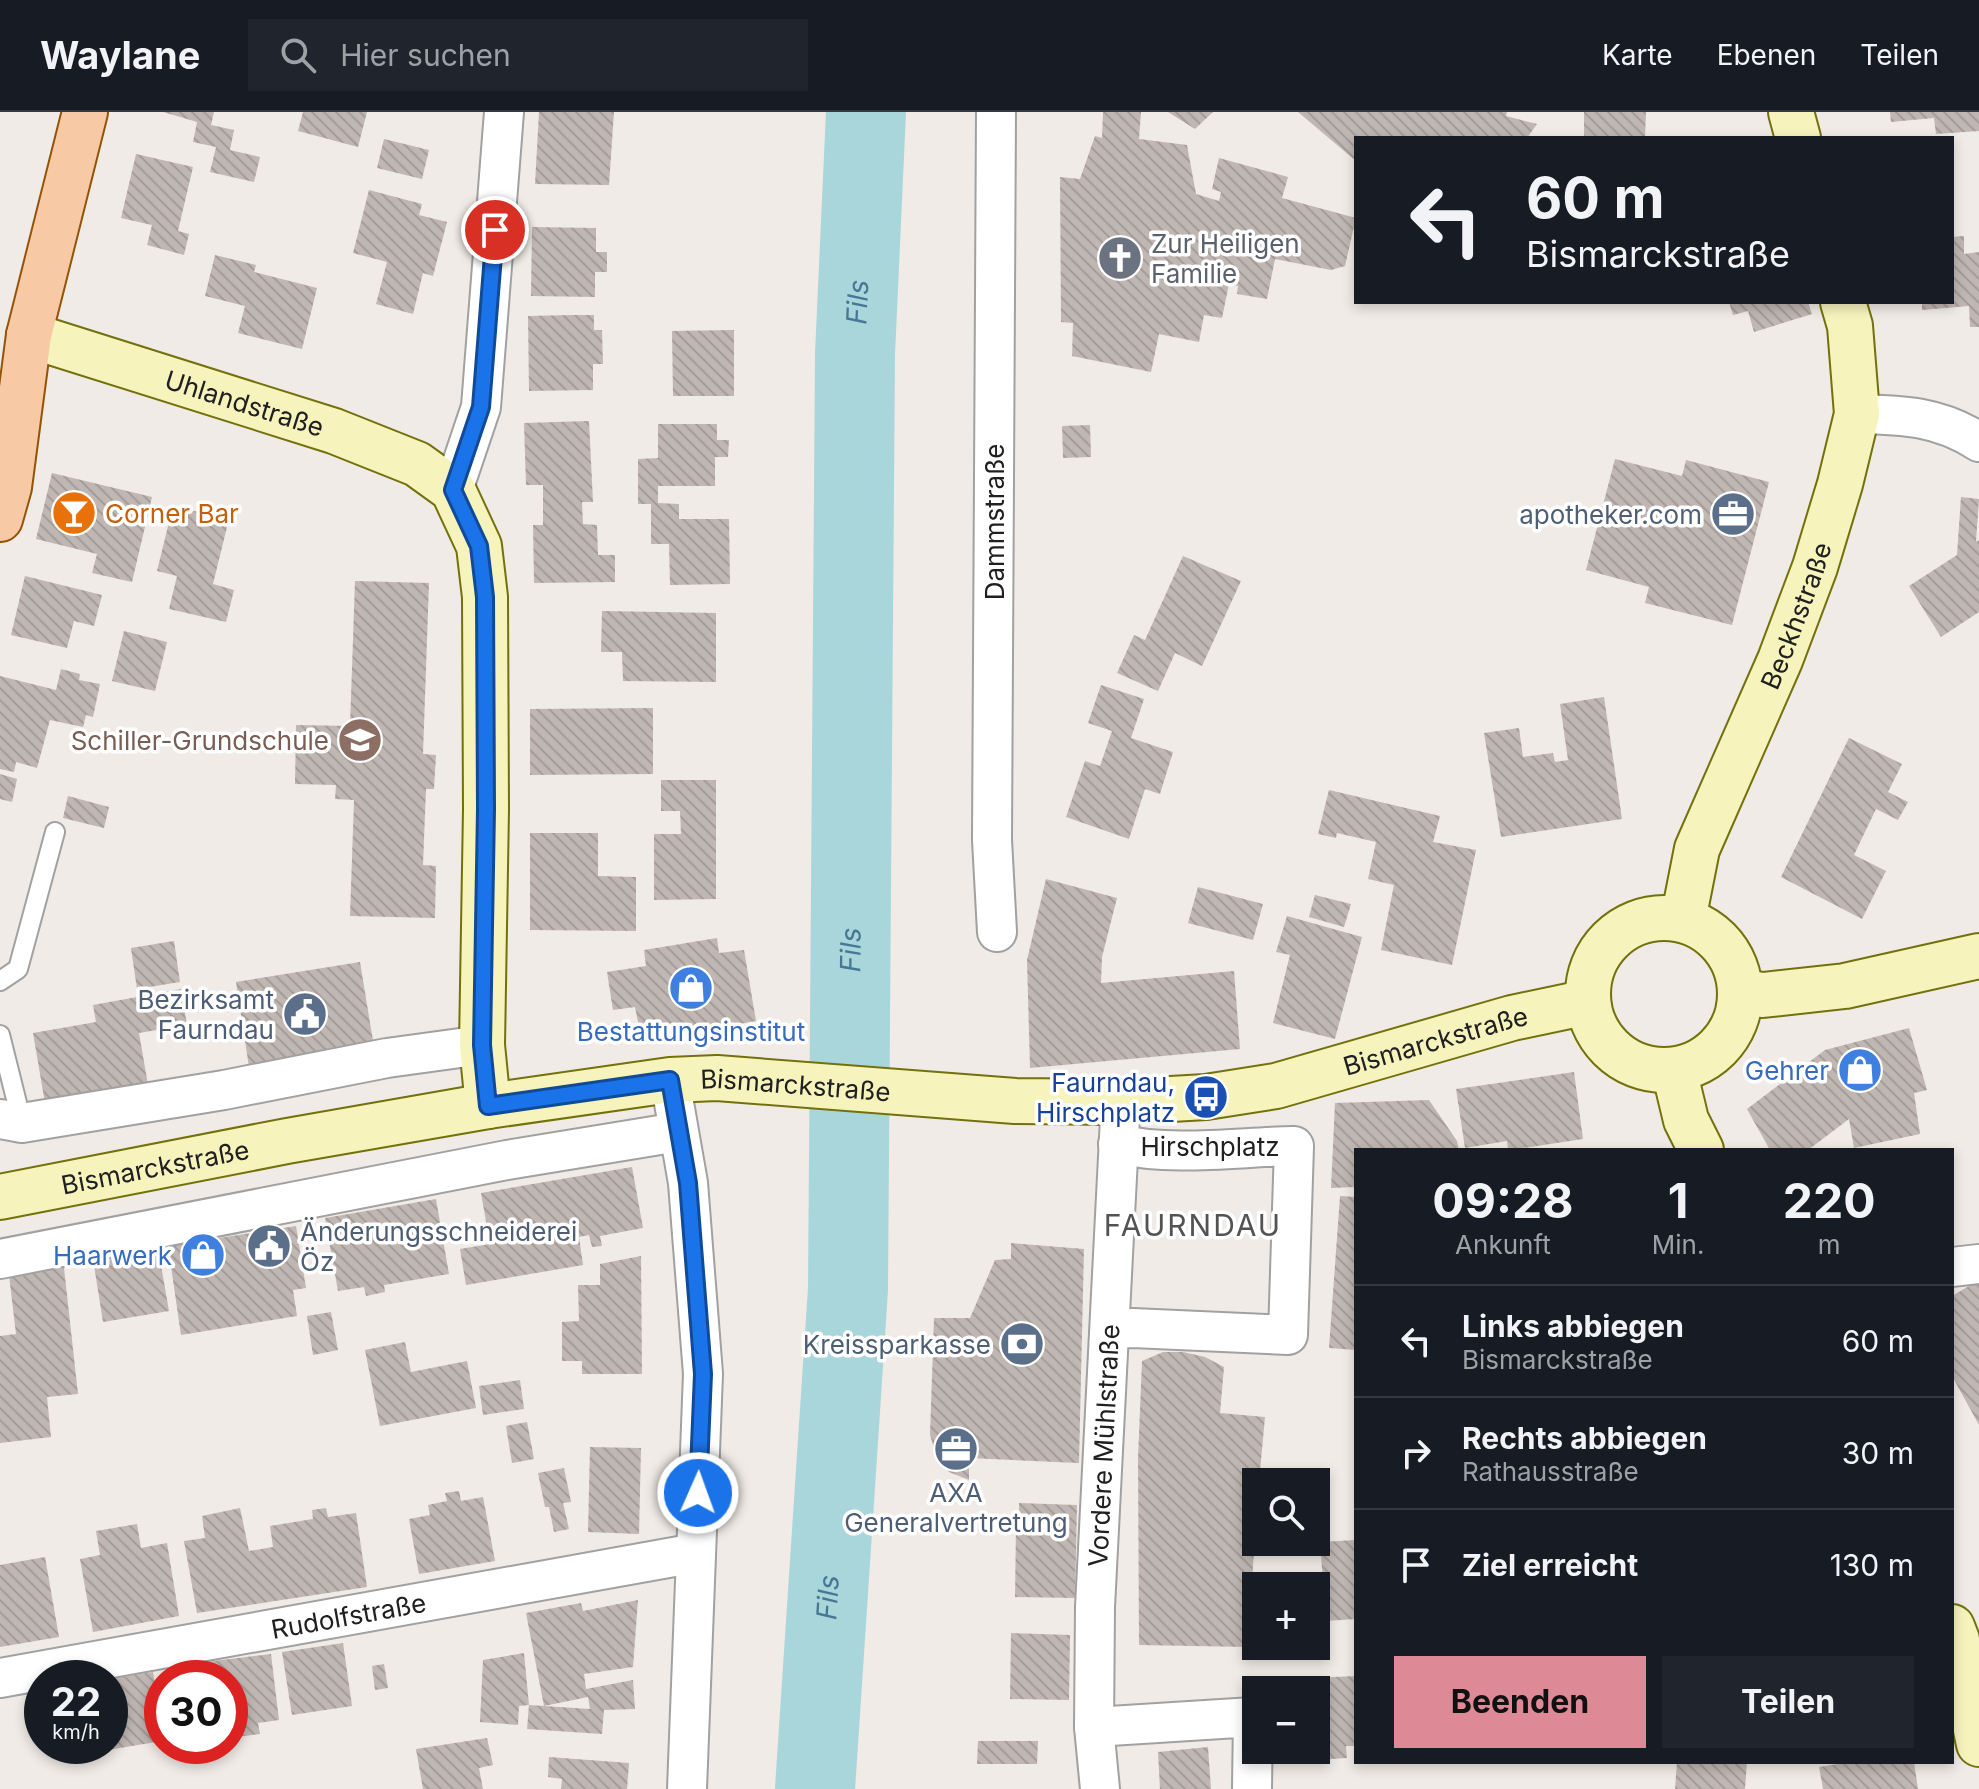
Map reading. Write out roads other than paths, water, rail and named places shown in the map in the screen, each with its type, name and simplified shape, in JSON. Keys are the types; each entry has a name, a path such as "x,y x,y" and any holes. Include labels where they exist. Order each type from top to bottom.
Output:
{"main road":[{"path":"0,519 9,487 29,335 85,112"},
{"path":"0,394 29,335"}],"street":[{"path":"488,1106 482,1045 486,809 485,597 479,546 453,490 481,407 504,112"},
{"name":"Dammstraße","path":"996,112 992,840 997,932"},
{"path":"1791,112 1797,136"},
{"name":"Beckhstraße","path":"1683,920 1697,849 1780,660 1815,567 1840,484 1857,414 1850,326 1844,304"},
{"name":"Uhlandstraße","path":"29,335 334,431 417,464 453,490"},
{"path":"1857,414 1911,416 1949,426 1979,442"},
{"path":"1658,918 1683,920 1705,929 1724,946 1736,968 1741,992 1738,1014 1729,1035 1715,1052 1696,1064 1674,1070 1650,1069 1627,1061 1608,1046 1595,1026 1588,1002 1590,978 1598,955 1614,936 1635,924 1658,918"},
{"path":"1741,992 1763,995 1845,986 1979,956"},
{"name":"Bismarckstraße","path":"0,1197 287,1141 488,1106 670,1080 717,1078 1015,1101 1118,1102 1206,1097 1276,1086 1512,1018 1588,1002"},
{"path":"11,1121 224,1090 387,1058 482,1045"},
{"path":"1674,1070 1686,1120 1700,1148"},
{"path":"670,1080 688,1183 703,1374 687,1789"},
{"name":"Vordere Mühlstraße","path":"1100,1789 1094,1727 1095,1607 1121,1329 1118,1102"},
{"path":"0,1259 507,1160 678,1132"},
{"name":"Hirschplatz","path":"1118,1144 1138,1149 1169,1150 1294,1146 1288,1335 1121,1329"},
{"path":"1954,1267 1979,1264"},
{"name":"Rudolfstraße","path":"0,1678 696,1553"},
{"path":"1954,1632 1979,1744"},
{"path":"1094,1727 1253,1717 1252,1789"}],"lane":[{"path":"0,981 18,969 55,832"},
{"path":"0,1035 11,1121"}],"waterway":[{"name":"Fils","path":"815,1789 848,1289 855,354 866,112"}],"place":[{"name":"Zur Heiligen Familie","path":"1120,258"},
{"name":"Corner Bar","path":"74,513"},
{"name":"apotheker.com","path":"1733,514"},
{"name":"Schiller-Grundschule","path":"360,740"},
{"name":"Bestattungsinstitut","path":"691,988"},
{"name":"Bezirksamt Faurndau","path":"305,1014"},
{"name":"Gehrer","path":"1860,1070"},
{"name":"Faurndau, Hirschplatz","path":"1206,1097"},
{"name":"Änderungsschneiderei Öz","path":"269,1246"},
{"name":"Haarwerk","path":"203,1255"},
{"name":"Kreissparkasse","path":"1022,1344"},
{"name":"AXA Generalvertretung","path":"956,1449"}],"district":[{"name":"FAURNDAU","path":"1193,1225"}]}
